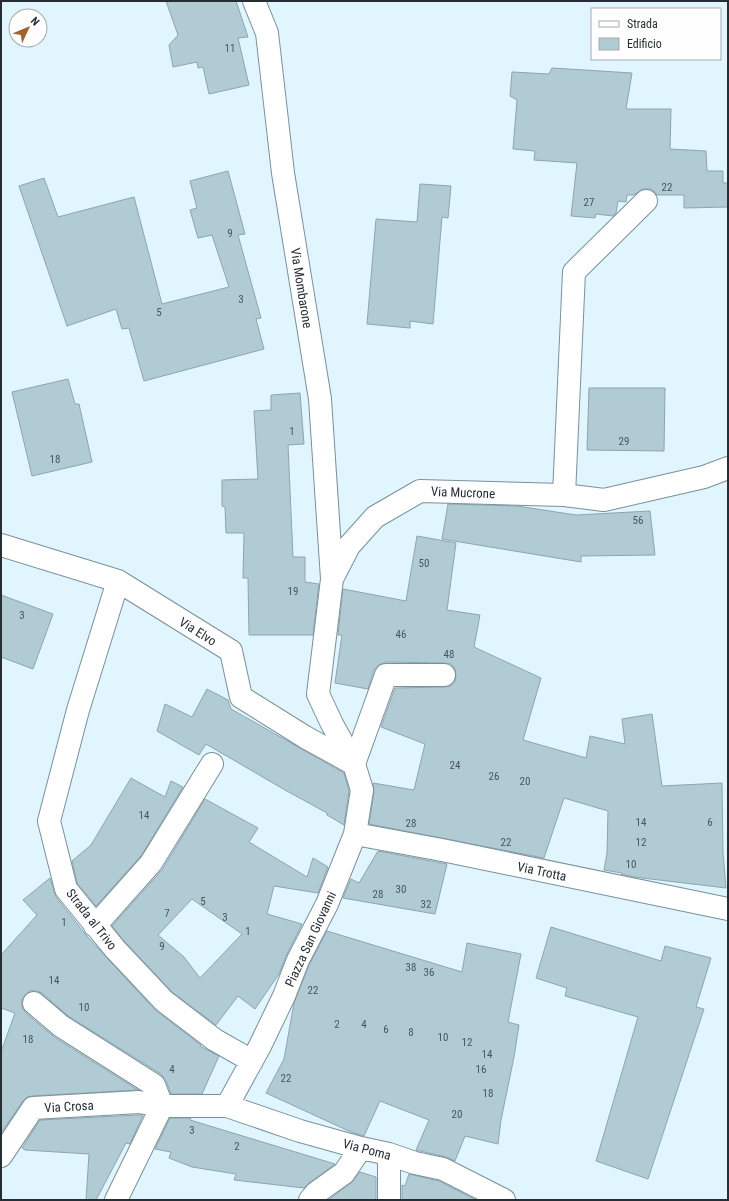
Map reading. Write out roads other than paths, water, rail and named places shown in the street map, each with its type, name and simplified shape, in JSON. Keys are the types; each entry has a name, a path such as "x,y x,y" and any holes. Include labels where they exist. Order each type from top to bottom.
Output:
{"street":[{"name":"Via Mombarone","path":"254,1 268,33 283,173 320,399 332,579"},
{"path":"564,495 574,272 646,201"},
{"name":"Via Mucrone","path":"354,764 332,724 318,694 332,579 349,546 375,517 420,491 564,495 604,500 704,477 728,468"},
{"name":"Via Elvo","path":"1,546 118,581 231,651 241,697 305,737 354,764"},
{"name":"Strada al Trivo","path":"118,581 78,710 49,821 66,889 95,926 164,1002 215,1040 252,1061"},
{"path":"354,764 386,675 444,675"},
{"path":"95,926 151,863 212,764"},
{"name":"Piazza San Giovanni","path":"227,1106 252,1061 284,996 298,960 327,904 355,834 362,790 354,764"},
{"name":"Via Trotta","path":"355,834 442,850 728,909"},
{"path":"34,1003 61,1026 154,1085 162,1106 116,1200"},
{"name":"Via Crosa","path":"1,1156 33,1108 139,1102 162,1106 227,1106"},
{"name":"Via Poma","path":"227,1106 300,1131 389,1154 415,1163 443,1169 504,1200"},
{"path":"310,1200 316,1193 344,1173 361,1148"},
{"path":"389,1154 389,1200"}]}
